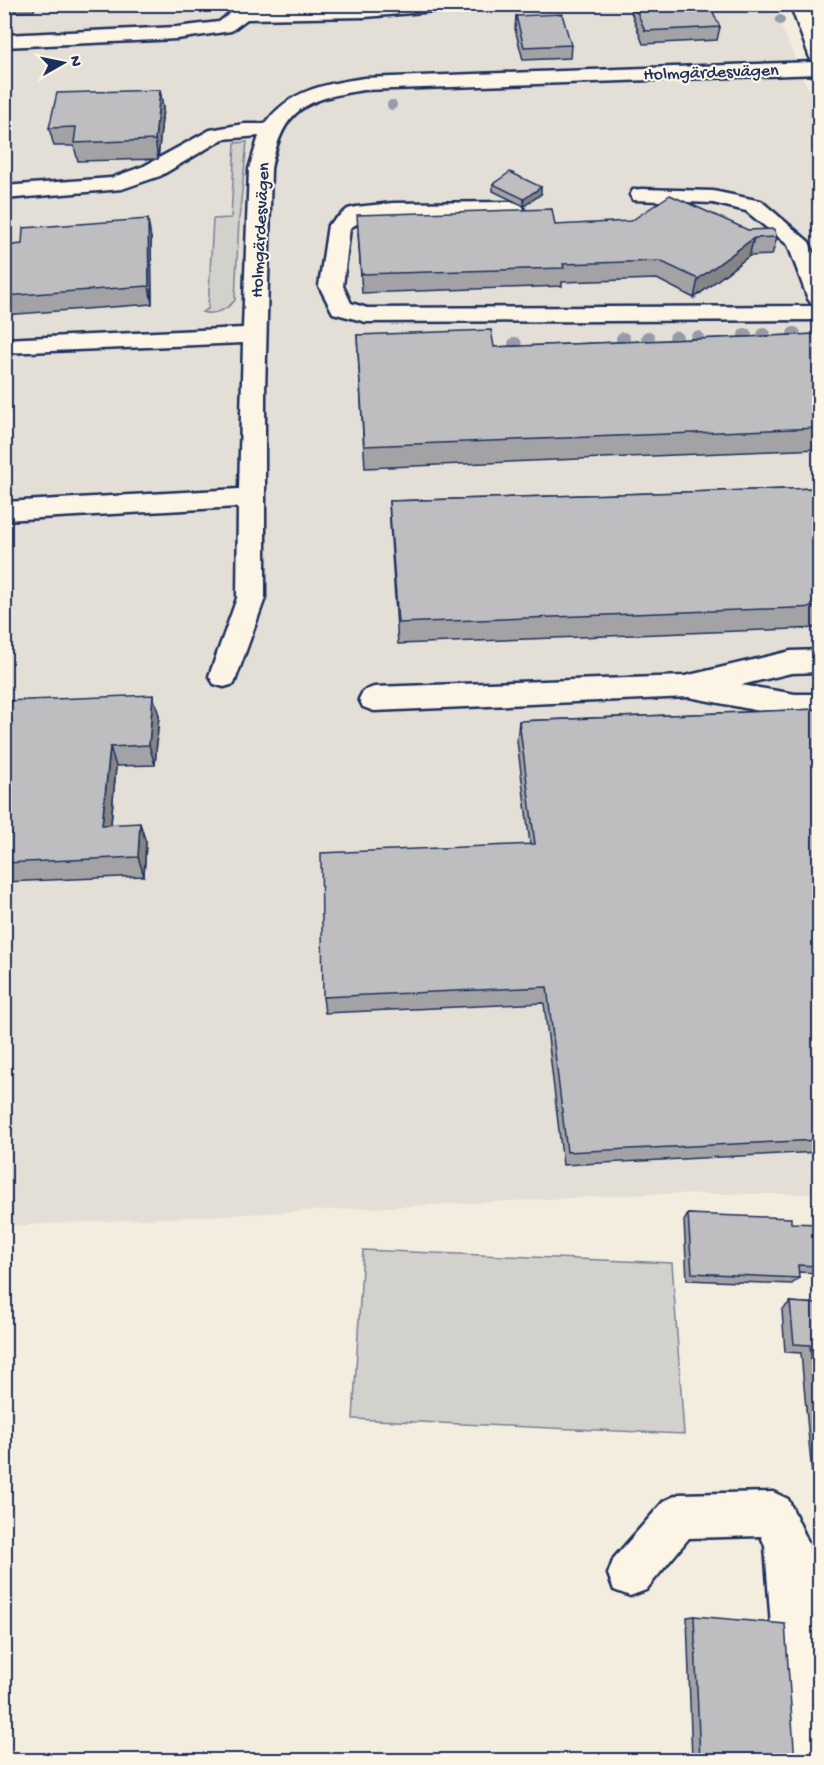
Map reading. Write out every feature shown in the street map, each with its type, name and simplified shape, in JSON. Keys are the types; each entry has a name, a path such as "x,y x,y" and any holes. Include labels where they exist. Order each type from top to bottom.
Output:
{"street":[{"path":"4,41 177,33 224,27 242,9 365,11 447,4"},
{"path":"799,4 819,58"},
{"name":"Holmgärdesvägen","path":"224,676 251,598 251,497 260,169 270,130 280,115 298,102 322,92 364,84 819,68"},
{"path":"4,193 114,184 152,171 217,134 244,130 270,130"},
{"path":"641,195 713,197 753,206 798,242 819,299"},
{"path":"513,209 393,210 357,214 339,225 332,286 341,308 366,315 819,313"},
{"path":"4,346 255,335"},
{"path":"4,511 251,497"},
{"path":"374,699 685,687 791,662 819,661"},
{"path":"685,687 795,706 819,706"},
{"path":"630,1575 679,1516 773,1514 787,1544 805,1761"}],"shaded area":[{"path":"5,5 772,5 820,116 819,1194 651,1194 5,1226"},
{"path":"247,142 239,220 235,300 220,311 202,312 208,309 213,219 231,218 235,143"},
{"path":"363,1250 672,1263 684,1434 353,1419"}],"building":[{"path":"709,4 720,27 645,31 635,7"},
{"path":"562,14 571,45 524,47 516,16"},
{"path":"160,90 155,140 74,143 76,127 49,128 57,93"},
{"path":"510,172 541,187 524,199 493,184"},
{"path":"670,195 748,230 774,229 777,237 754,238 698,279 660,261 563,264 564,268 361,274 357,215 552,209 555,225 631,221"},
{"path":"148,219 149,286 4,296 4,246 22,244 23,228"},
{"path":"491,330 494,347 819,334 819,428 364,446 357,335"},
{"path":"819,488 819,607 398,623 389,501"},
{"path":"153,695 149,745 110,747 102,825 140,823 138,857 4,863 4,701"},
{"path":"819,709 819,1140 567,1152 547,987 323,997 321,853 535,844 519,721"},
{"path":"688,1214 791,1218 791,1223 818,1224 819,1266 798,1265 799,1278 692,1273"},
{"path":"790,1302 819,1304 819,1440 810,1345 794,1344"},
{"path":"694,1616 785,1624 795,1761 700,1761"}]}
